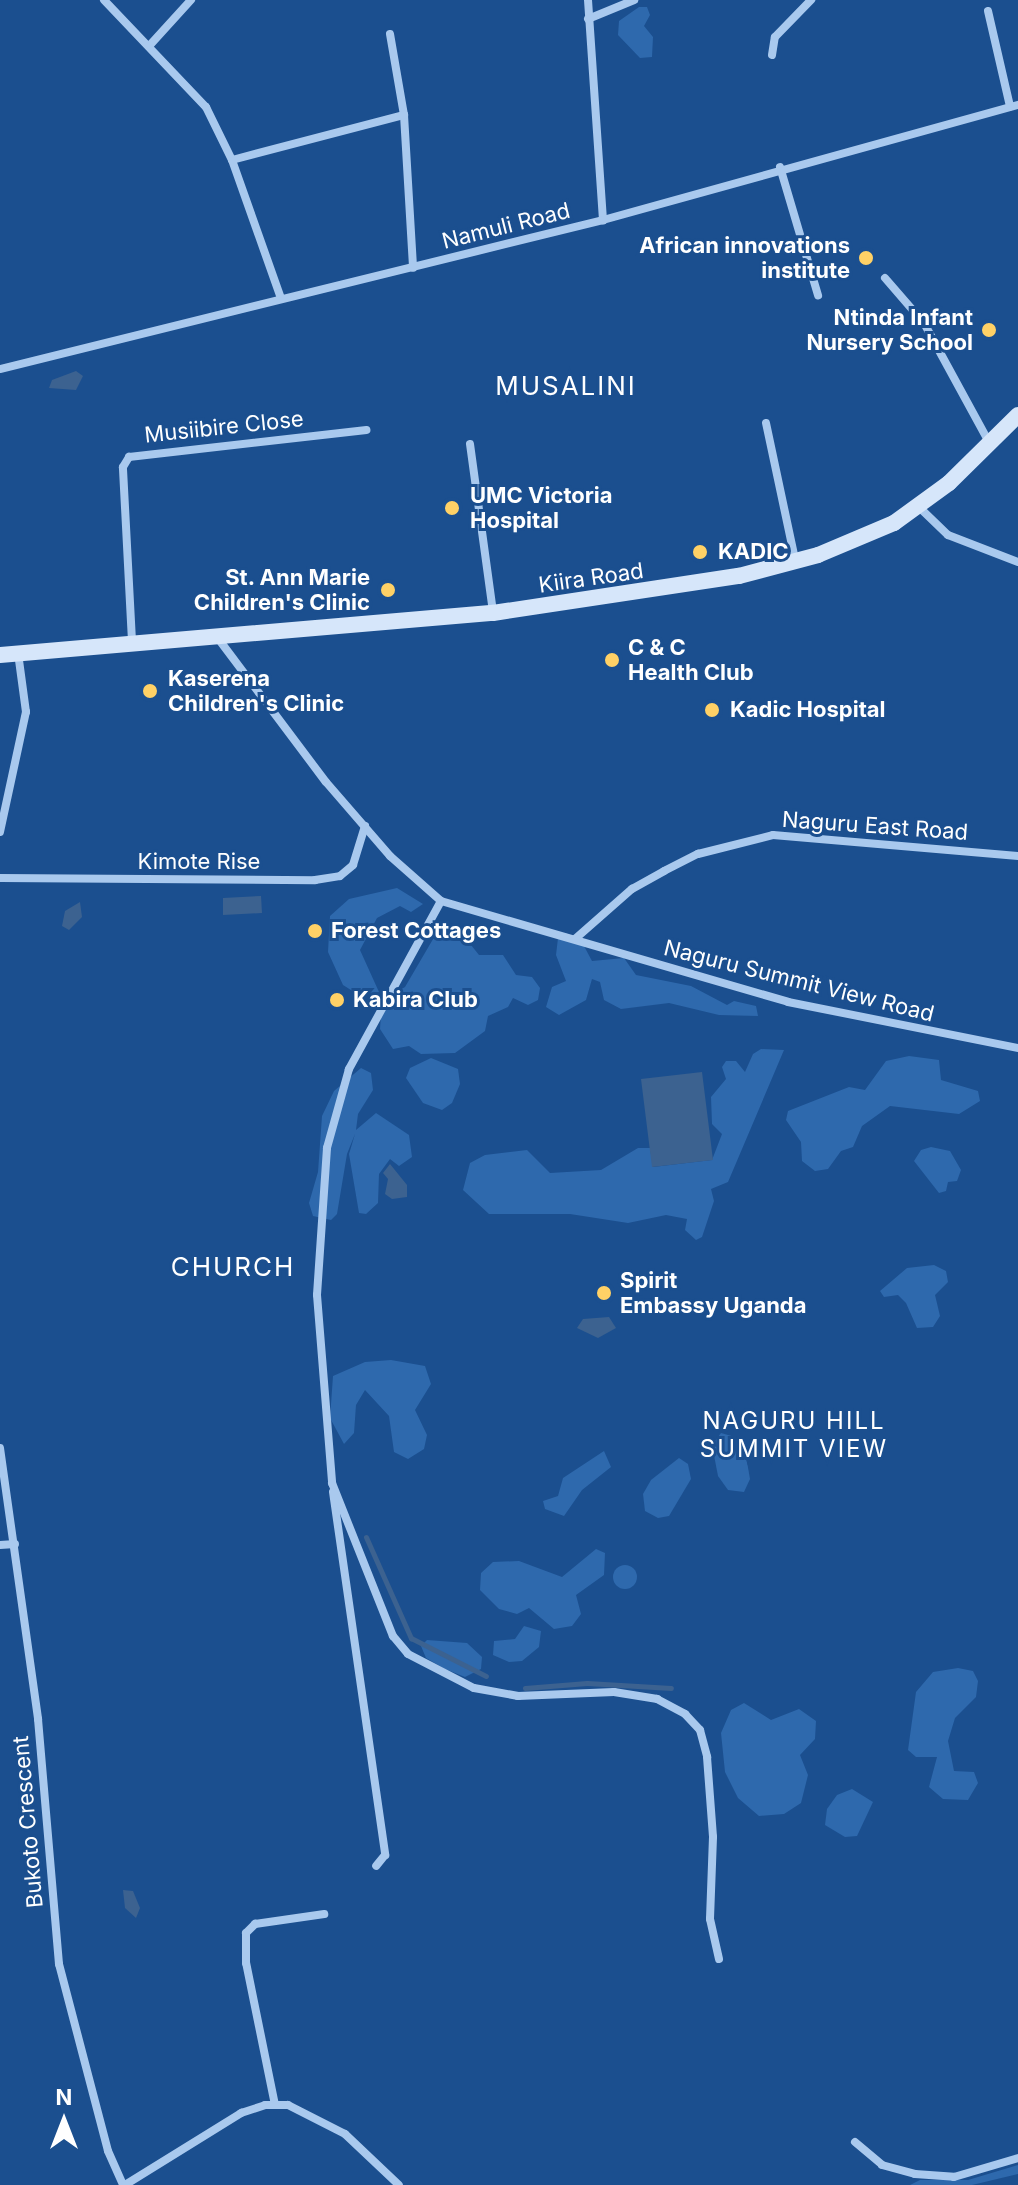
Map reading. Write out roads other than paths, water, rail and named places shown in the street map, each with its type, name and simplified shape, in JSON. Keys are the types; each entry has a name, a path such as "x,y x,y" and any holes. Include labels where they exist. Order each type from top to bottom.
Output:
{"main road":[{"name":"Kiira Road","path":"0,655 126,641 493,613 672,589 795,561 874,532 920,508 1018,415"}],"street":[{"path":"104,0 199,97 232,160 281,298"},
{"path":"150,45 191,0"},
{"path":"588,0 603,220"},
{"path":"588,19 634,0"},
{"path":"772,55 775,37 811,0"},
{"path":"988,11 1014,106"},
{"path":"390,34 404,115 413,268"},
{"name":"Namuli Road","path":"0,369 603,220 780,167 1014,106"},
{"path":"232,160 404,115"},
{"path":"780,167 818,295"},
{"path":"885,278 924,323 990,443"},
{"path":"766,423 795,561"},
{"name":"Musiibire Close","path":"126,641 123,467 129,457 366,430"},
{"path":"470,444 493,613"},
{"path":"920,508 955,539 1018,562"},
{"path":"216,636 299,750 365,826 441,901 575,939"},
{"path":"0,832 26,712 18,653"},
{"name":"Kimote Rise","path":"0,878 315,880 340,876 353,865 365,826"},
{"name":"Naguru East Road","path":"575,939 632,889 664,871 698,854 773,835 1018,856"},
{"path":"376,1866 385,1855 332,1483 317,1295 327,1148 349,1069 441,901"},
{"name":"Naguru Summit View Road","path":"575,939 795,1003 1018,1048"},
{"name":"Bukoto Crescent","path":"0,1448 45,1781 59,1964 108,2151 124,2185"},
{"path":"332,1483 393,1636 408,1654 474,1688 518,1696 614,1692 657,1699 685,1714 700,1730 707,1757 713,1837 710,1919 719,1959"},
{"path":"0,1545 15,1544"},
{"path":"275,2105 246,1963 246,1933 255,1924 324,1914"},
{"path":"124,2185 241,2113 275,2105 288,2105 345,2134 399,2185"},
{"path":"855,2142 882,2165 915,2174 954,2177 1018,2158"}],"waterway":[{"path":"366,1537 411,1638 486,1676"},
{"path":"525,1688 587,1683 671,1688"}],"place":[{"name":"African innovations institute","path":"866,258"},
{"name":"Ntinda Infant Nursery School","path":"989,330"},
{"name":"UMC Victoria Hospital","path":"452,508"},
{"name":"KADIC","path":"700,552"},
{"name":"St. Ann Marie Children's Clinic","path":"388,590"},
{"name":"C & C Health Club","path":"612,660"},
{"name":"Kaserena Children's Clinic","path":"150,691"},
{"name":"Kadic Hospital","path":"712,710"},
{"name":"Forest Cottages","path":"315,931"},
{"name":"Kabira Club","path":"337,1000"},
{"name":"Spirit Embassy Uganda","path":"604,1293"}],"district":[{"name":"MUSALINI","path":"566,386"},
{"name":"CHURCH","path":"233,1267"},
{"name":"NAGURU HILL SUMMIT VIEW","path":"794,1435"}]}
